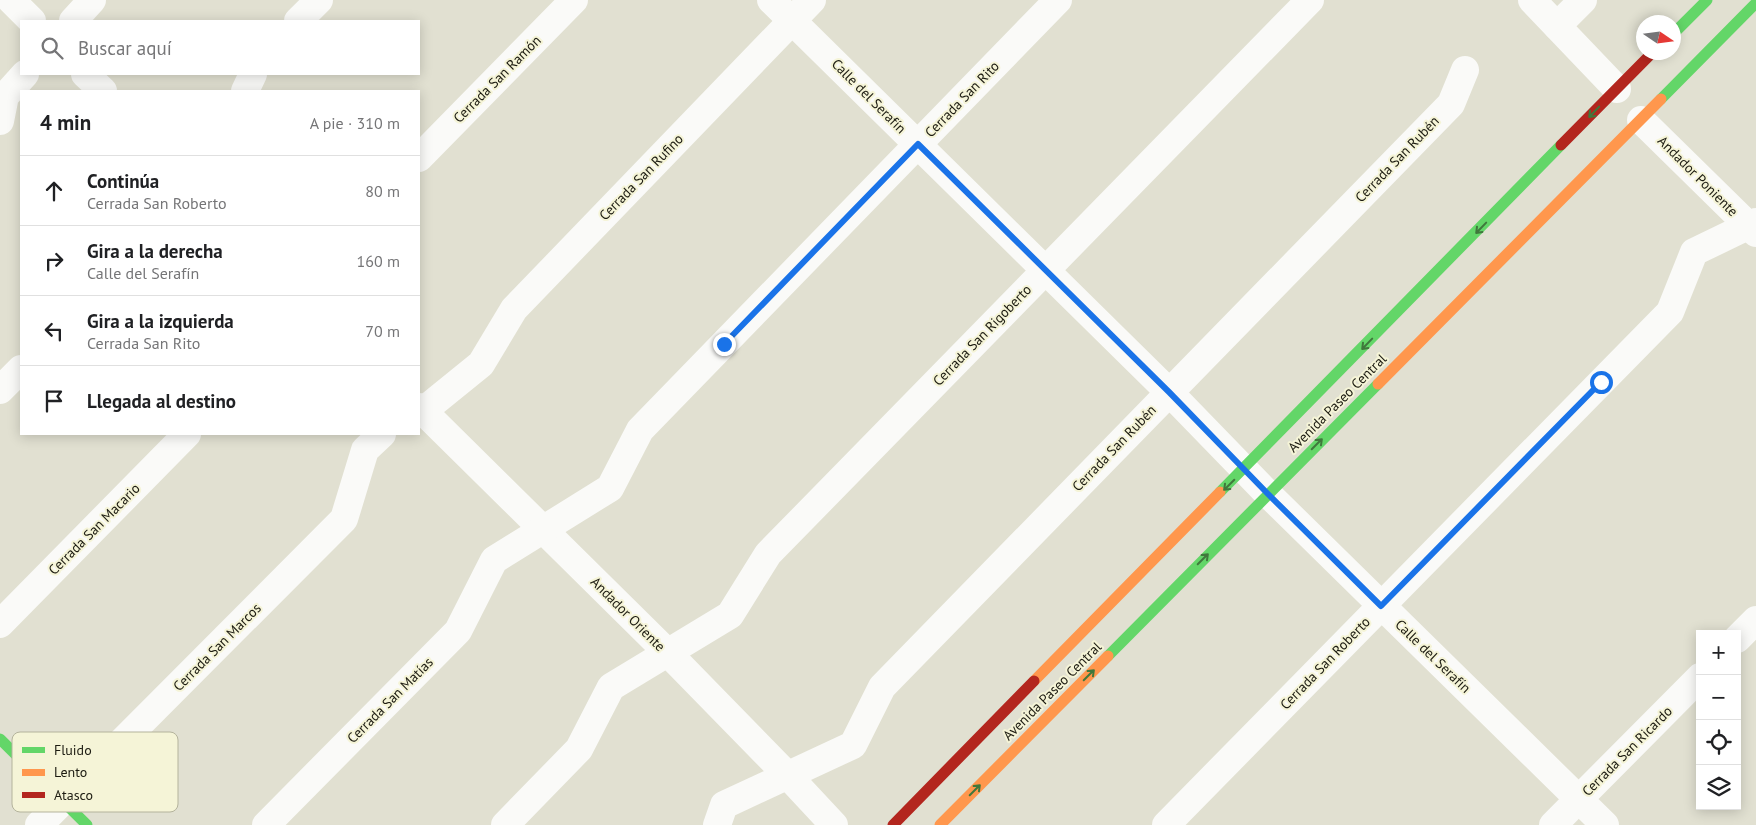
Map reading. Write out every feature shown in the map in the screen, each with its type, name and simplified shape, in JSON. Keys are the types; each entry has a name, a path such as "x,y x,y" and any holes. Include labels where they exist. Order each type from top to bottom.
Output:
{"street":[{"path":"11,0 31,20"},
{"path":"74,20 92,0"},
{"path":"299,20 319,0"},
{"name":"Cerrada San Ramón","path":"420,157 574,0"},
{"name":"Calle del Serafín","path":"771,0 1169,392 1381,606 1605,825"},
{"name":"Cerrada San Rufino","path":"421,409 481,364 514,309 812,0"},
{"name":"Cerrada San Rito","path":"544,530 610,488 640,430 1058,0"},
{"name":"Cerrada San Rigoberto","path":"667,652 730,615 768,554 1310,0"},
{"path":"1532,0 1617,89"},
{"path":"1556,26 1583,0"},
{"path":"1681,26 1707,0"},
{"name":"Avenida Paseo Central","path":"940,825 1756,3"},
{"name":"Avenida Paseo Central","path":"893,825 1645,60"},
{"name":"Cerrada San Rubén","path":"787,774 853,745 882,687 1451,104 1465,70"},
{"path":"2,108 24,75"},
{"path":"86,75 102,90"},
{"path":"245,90 253,75"},
{"name":"Andador Poniente","path":"1640,120 1754,227"},
{"name":"Cerrada San Roberto","path":"1166,825 1670,312 1694,252 1754,227"},
{"path":"0,390 20,370"},
{"name":"Andador Oriente","path":"421,409 667,652 787,774 834,825"},
{"name":"Cerrada San Macario","path":"0,624 186,435"},
{"name":"Cerrada San Marcos","path":"132,732 344,519 374,442"},
{"name":"Cerrada San Matías","path":"266,825 458,630 494,560 544,530"},
{"path":"1741,635 1756,620"},
{"path":"505,825 579,749 611,687 667,652"},
{"name":"Cerrada San Ricardo","path":"1554,825 1696,681"},
{"path":"0,739 12,751"},
{"path":"720,815 787,774"},
{"name":"Cerrada San Marcos","path":"39,825 52,812"},
{"path":"74,812 87,825"}],"traffic: fast":[{"path":"1681,26 1707,0"},
{"path":"1661,99 1756,3"},
{"path":"1220,492 1561,145"},
{"path":"1108,656 1378,384"},
{"path":"0,739 12,751"},
{"path":"74,812 87,825"}],"traffic: slow":[{"path":"1378,384 1661,99"},
{"path":"1034,681 1220,492"},
{"path":"940,825 1108,656"}],"traffic: jam":[{"path":"1561,145 1645,60"},
{"path":"893,825 1034,681"}],"route":[{"path":"724,344 918,144 1169,392 1381,606 1601,382"}]}
